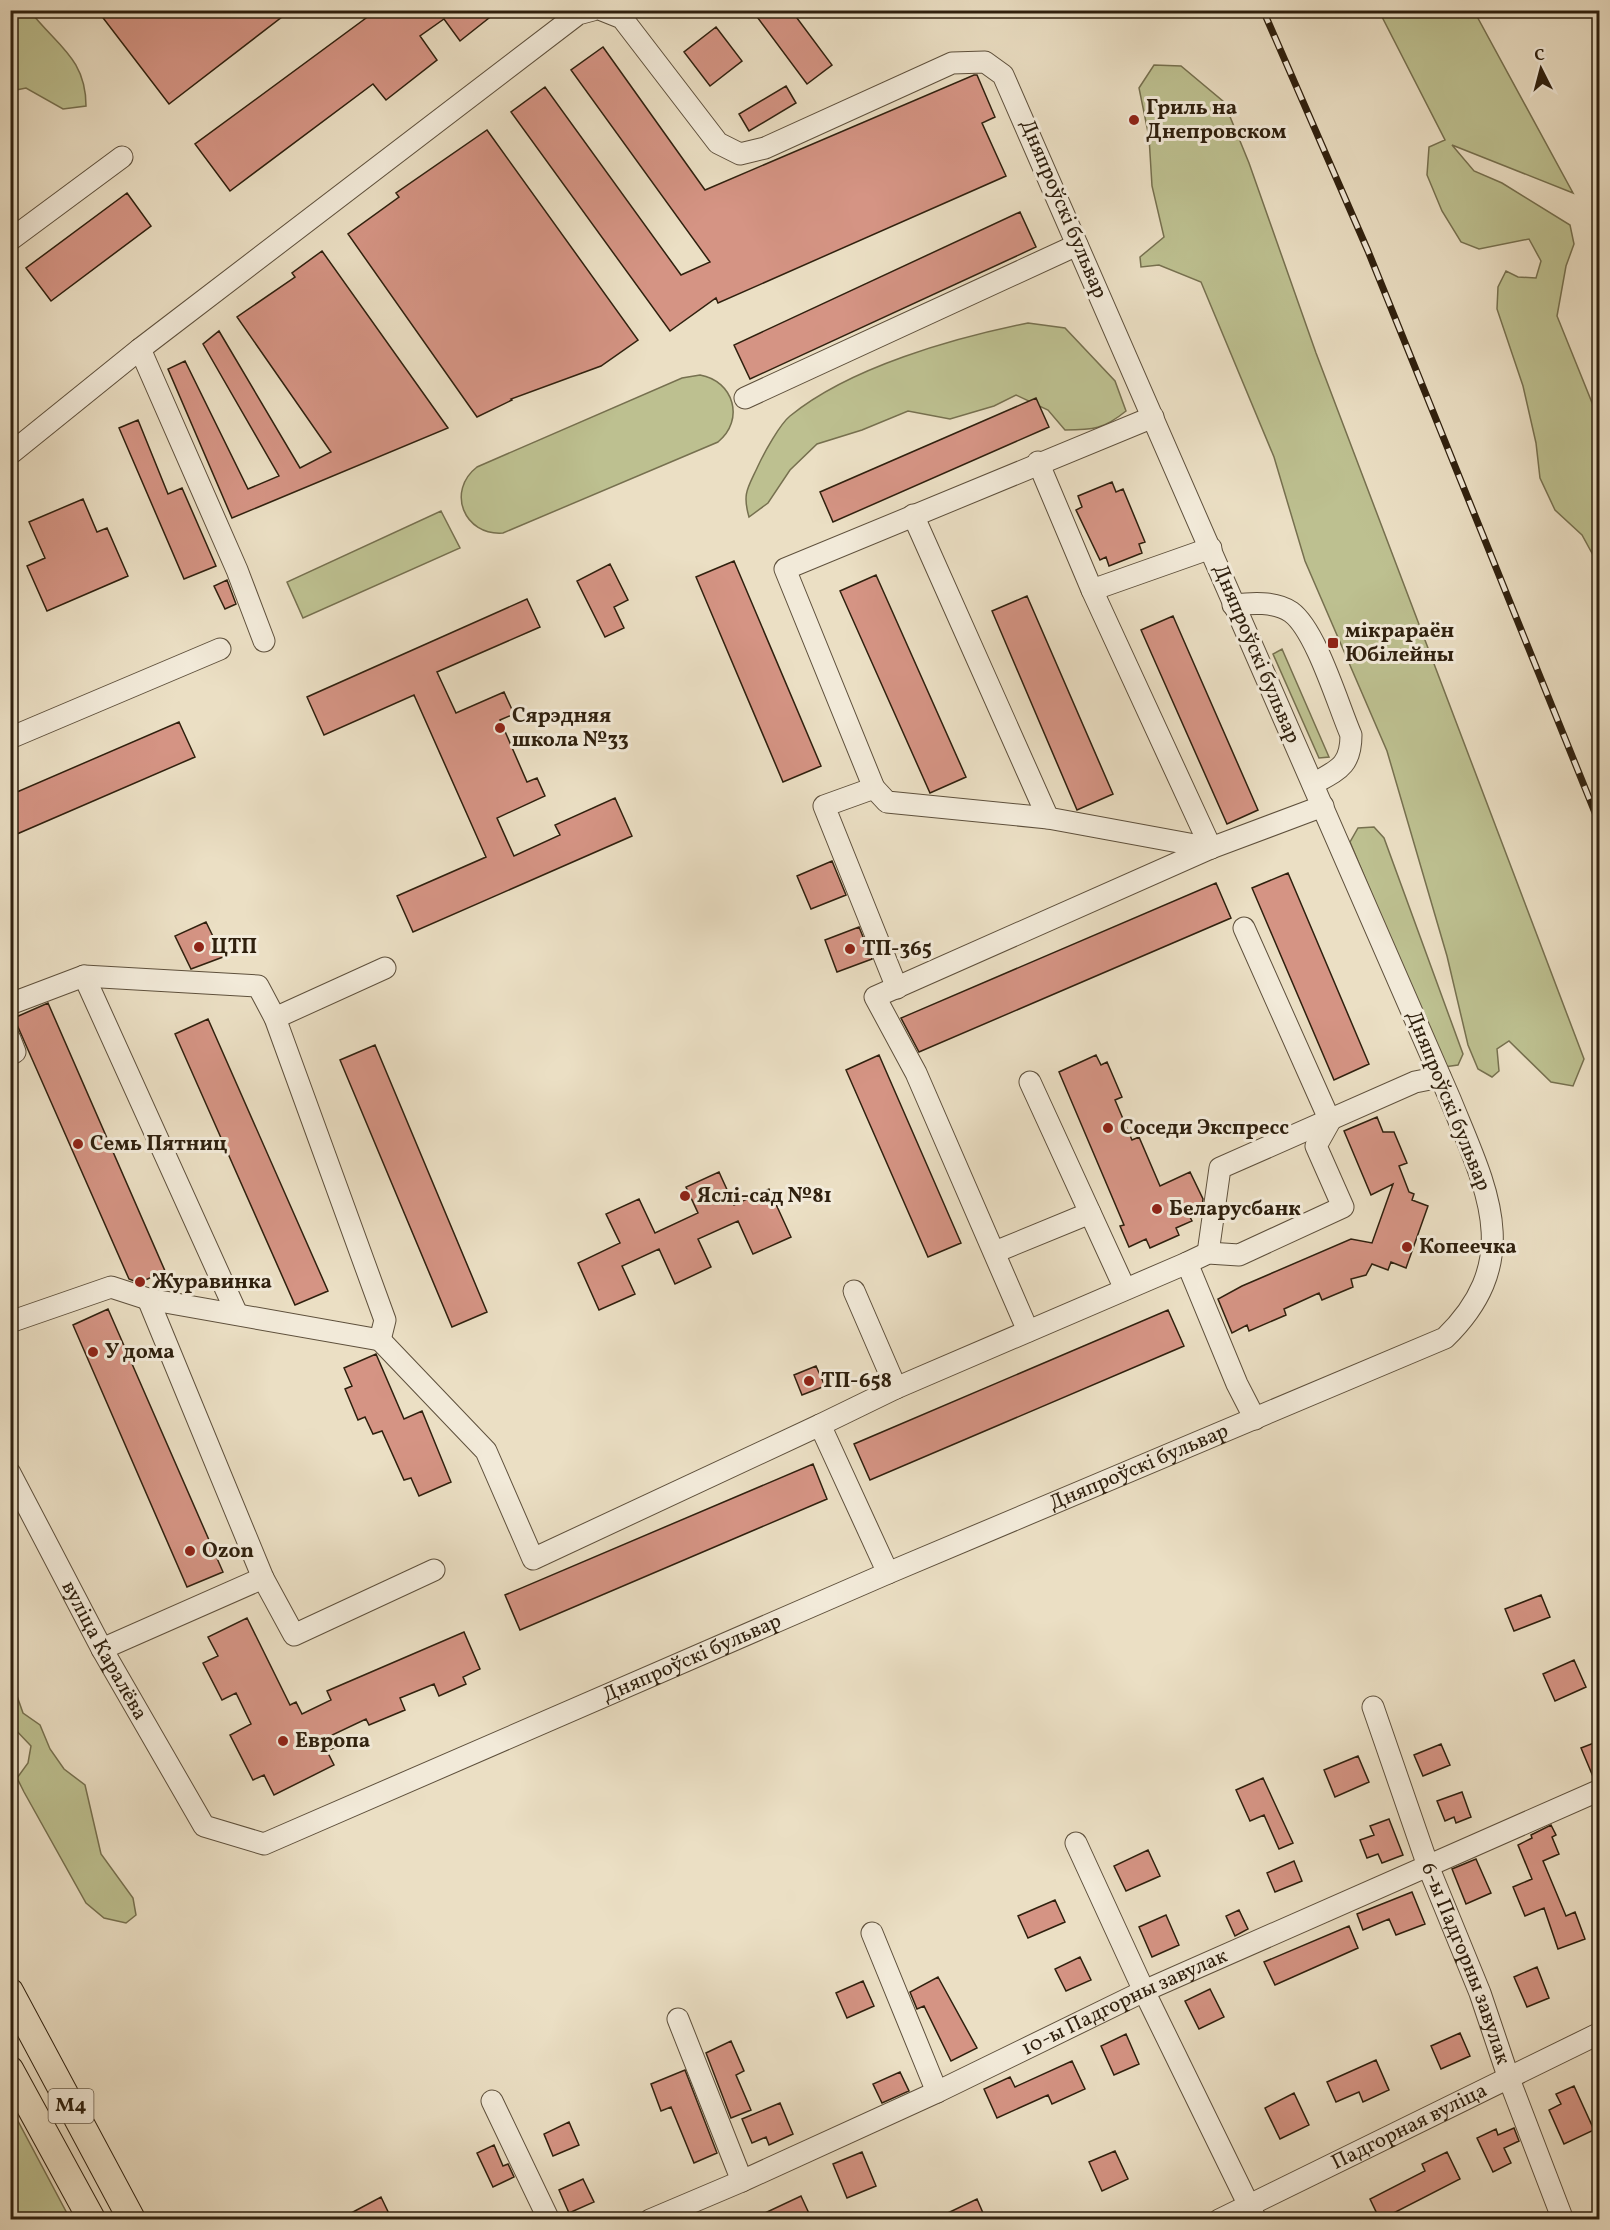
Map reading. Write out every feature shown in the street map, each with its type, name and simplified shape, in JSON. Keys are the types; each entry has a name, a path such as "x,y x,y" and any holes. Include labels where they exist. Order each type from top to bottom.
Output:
{"main road":[{"name":"М4","path":"10,1992 132,2220"},
{"name":"М4","path":"10,2070 92,2220"}],"street":[{"path":"10,454 140,349 579,14 593,10"},
{"name":"Дняпроўскі бульвар","path":"204,1826 264,1844 888,1573 1445,1338 1464,1320 1485,1286 1495,1235 1486,1189 1323,806 1233,605 1211,548 1077,245 1016,99 1003,75 985,62 952,63 765,148 740,154 718,143 622,18 602,10"},
{"path":"10,240 122,157"},
{"path":"746,398 1077,245"},
{"path":"140,349 237,570 264,641"},
{"path":"1153,417 1038,462 785,569 874,788 887,802 1048,818 1211,848"},
{"path":"1038,462 1092,590 1211,848"},
{"path":"913,515 1048,818"},
{"path":"1092,590 1211,548"},
{"path":"1233,605 1277,606 1291,611 1307,627 1351,735 1351,752 1345,764 1313,784"},
{"path":"10,738 220,649"},
{"path":"874,788 824,806 897,988"},
{"path":"1028,1331 916,1073 875,997 1211,848 1323,806"},
{"path":"1244,928 1330,1121"},
{"path":"275,1018 385,968"},
{"path":"84,976 237,1314"},
{"path":"10,1004 84,976 258,986 275,1018 385,1320 380,1340"},
{"path":"10,1039 15,1052 10,1055"},
{"path":"1208,1253 1220,1168 1415,1082 1440,1077"},
{"path":"1030,1082 1125,1289"},
{"path":"10,1322 111,1287 148,1299 380,1340 486,1451 533,1559 896,1388 1208,1253 1239,1255 1343,1208 1316,1146 1330,1121"},
{"path":"995,1252 1090,1213"},
{"path":"1187,1263 1237,1384 1255,1419"},
{"path":"854,1291 896,1388"},
{"path":"148,1299 263,1578 294,1635 434,1570"},
{"path":"820,1425 888,1573"},
{"name":"вуліца Каралёва","path":"10,1473 102,1649 204,1826"},
{"path":"102,1649 263,1578"},
{"name":"6-ы Падгорны завулак","path":"1372,1707 1428,1866 1480,1993 1509,2079 1563,2220"},
{"name":"10-ы Падгорны завулак","path":"650,2220 742,2181 937,2092 1144,1991 1599,1790"},
{"path":"1076,1843 1144,1991 1253,2212"},
{"path":"872,1933 937,2092"},
{"path":"678,2019 742,2181"},
{"name":"Падгорная вуліца","path":"1219,2220 1253,2212 1599,2033"},
{"path":"492,2101 549,2220"}],"green space":[{"path":"11,10 30,11 68,53 81,76 86,106 63,109 26,88 11,91"},
{"path":"1379,11 1474,11 1573,193 1452,145 1474,171 1502,183 1570,225 1574,244 1566,266 1557,316 1599,420 1599,566 1582,535 1555,510 1540,478 1536,443 1523,386 1497,309 1498,287 1506,271 1518,277 1536,278 1541,261 1529,239 1479,249 1461,242 1442,211 1427,175 1429,147 1445,140"},
{"path":"1154,65 1181,66 1224,102 1249,163 1316,353 1584,1059 1573,1086 1551,1082 1509,1041 1497,1049 1499,1071 1492,1077 1478,1069 1468,1045 1447,956 1387,751 1305,561 1274,457 1201,282 1159,265 1141,267 1140,257 1164,237 1152,186 1149,137 1139,88"},
{"path":"1028,323 1065,328 1115,381 1126,411 1111,422 1098,427 1065,430 1048,410 1016,395 994,406 950,419 908,411 862,430 817,444 790,470 768,503 749,517 746,502 747,491 768,447 786,420 814,399 872,369 904,357 968,337"},
{"path":"700,375 721,385 732,402 731,423 718,442 503,533 489,532 469,520 461,499 462,488 477,467 682,378"},
{"path":"441,511 460,548 303,618 287,582"},
{"path":"1282,649 1329,757 1319,758 1273,654"},
{"path":"1374,827 1384,838 1463,1054 1458,1065 1444,1067 1350,842 1358,828"},
{"path":"11,1679 23,1713 40,1725 50,1749 64,1769 85,1785 101,1854 133,1898 136,1915 126,1923 104,1918 86,1903 17,1778 28,1763 31,1746 11,1725"},
{"path":"11,2108 70,2219 11,2219"}],"building":[{"path":"97,10 291,10 169,104"},
{"path":"377,10 499,10 460,41 444,19 420,36 437,60 386,100 373,84 230,191 195,144"},
{"path":"752,10 791,10 832,65 807,84"},
{"path":"716,27 742,61 710,86 684,52"},
{"path":"603,47 705,190 974,75 977,75 995,117 982,123 1006,176 718,303 716,298 670,331 511,112 545,87 681,275 710,262 571,70"},
{"path":"786,86 796,103 749,131 739,114"},
{"path":"487,130 638,340 601,366 511,399 477,417 348,234 399,197 396,193"},
{"path":"127,193 151,226 51,301 26,268"},
{"path":"1020,212 1036,247 750,379 734,345"},
{"path":"322,251 448,428 232,518 168,369 185,361 248,489 279,476 203,344 219,331 300,468 331,452 237,317 295,277 292,273"},
{"path":"1036,398 1049,427 833,522 820,492"},
{"path":"138,420 168,494 182,488 216,566 184,579 119,428"},
{"path":"1112,482 1116,492 1123,489 1145,542 1139,544 1142,553 1109,566 1106,557 1100,560 1076,510 1082,507 1078,496"},
{"path":"83,499 97,532 107,528 128,576 47,611 27,566 45,558 29,522"},
{"path":"734,561 821,766 783,782 696,577"},
{"path":"610,564 628,600 614,607 624,628 605,637 577,581"},
{"path":"876,575 966,777 930,793 840,591"},
{"path":"227,580 236,604 225,609 214,586"},
{"path":"1027,596 1113,794 1077,810 992,611"},
{"path":"527,599 540,627 437,672 456,713 504,692 514,714 500,720 527,782 537,778 545,796 497,818 514,856 560,835 555,825 615,798 632,836 413,932 397,896 486,857 414,695 324,735 307,697"},
{"path":"1173,616 1258,810 1227,824 1141,630"},
{"path":"179,722 195,757 10,837 10,795"},
{"path":"832,861 846,895 811,909 797,876"},
{"path":"1288,873 1369,1064 1334,1080 1252,888"},
{"path":"1216,883 1231,918 919,1052 901,1018"},
{"name":"ЦТП","path":"206,922 223,957 191,969 175,936"},
{"name":"ТП-365","path":"859,927 872,959 837,972 825,940"},
{"path":"48,1003 165,1271 139,1283 129,1279 14,1018"},
{"path":"208,1019 328,1291 295,1305 175,1034"},
{"path":"375,1045 487,1312 452,1327 340,1060"},
{"path":"879,1055 961,1243 928,1257 846,1070"},
{"path":"1096,1055 1101,1065 1107,1062 1122,1097 1115,1100 1132,1140 1139,1137 1160,1186 1190,1172 1203,1199 1202,1207 1188,1213 1192,1221 1176,1228 1179,1235 1150,1248 1146,1239 1129,1247 1120,1226 1124,1225 1059,1072"},
{"path":"1377,1117 1383,1132 1394,1132 1407,1163 1399,1166 1409,1192 1414,1194 1412,1200 1428,1206 1406,1268 1391,1262 1388,1270 1372,1264 1366,1275 1351,1279 1353,1287 1322,1300 1319,1293 1284,1309 1286,1315 1249,1331 1247,1325 1232,1333 1218,1299 1242,1286 1351,1239 1372,1243 1393,1184 1371,1195 1344,1131"},
{"path":"719,1172 734,1205 769,1189 791,1237 753,1254 738,1221 698,1239 711,1267 675,1284 659,1249 622,1266 635,1294 599,1310 578,1263 620,1243 606,1214 639,1199 655,1233 698,1213 686,1187"},
{"path":"108,1309 223,1572 187,1587 73,1325"},
{"path":"1168,1310 1184,1346 870,1480 854,1444"},
{"path":"376,1354 404,1419 422,1411 451,1482 419,1496 411,1478 404,1480 382,1431 373,1434 365,1417 358,1420 345,1389 352,1386 344,1368"},
{"name":"ТП-658","path":"816,1366 825,1386 802,1395 794,1375"},
{"path":"813,1464 827,1499 520,1630 505,1595"},
{"path":"1541,1595 1550,1617 1514,1631 1505,1609"},
{"path":"247,1618 290,1705 296,1702 302,1714 331,1700 327,1691 464,1632 480,1669 463,1677 466,1684 439,1696 434,1684 400,1698 405,1710 369,1725 366,1719 330,1736 336,1747 327,1751 334,1765 274,1795 264,1775 253,1780 230,1735 251,1724 236,1693 222,1700 203,1663 218,1656 208,1637"},
{"path":"1574,1660 1586,1687 1555,1701 1543,1674"},
{"path":"1599,1741 1599,1778 1594,1779 1581,1748"},
{"path":"1441,1744 1450,1765 1423,1776 1414,1755"},
{"path":"1358,1756 1369,1782 1335,1797 1324,1770"},
{"path":"1263,1778 1293,1843 1279,1849 1264,1815 1250,1821 1236,1790"},
{"path":"1462,1792 1471,1817 1456,1823 1454,1817 1445,1821 1437,1801"},
{"path":"1389,1819 1403,1855 1382,1863 1378,1854 1367,1858 1360,1840 1374,1835 1370,1826"},
{"path":"1551,1825 1556,1835 1552,1837 1559,1854 1543,1861 1566,1916 1575,1912 1585,1939 1558,1949 1544,1908 1525,1916 1513,1887 1532,1879 1518,1845 1532,1838 1531,1835"},
{"path":"1148,1850 1160,1876 1126,1891 1114,1866"},
{"path":"1476,1859 1491,1893 1466,1904 1452,1869"},
{"path":"1294,1861 1302,1881 1275,1892 1267,1873"},
{"path":"1412,1892 1425,1924 1396,1935 1389,1919 1363,1930 1357,1914"},
{"path":"1055,1900 1065,1922 1028,1938 1018,1916"},
{"path":"1239,1910 1248,1929 1235,1936 1226,1916"},
{"path":"1166,1915 1179,1945 1152,1957 1139,1927"},
{"path":"1349,1926 1358,1948 1275,1985 1264,1962"},
{"path":"1080,1957 1091,1980 1066,1991 1055,1969"},
{"path":"1537,1967 1549,1998 1527,2007 1514,1977"},
{"path":"938,1977 977,2048 951,2061 924,2006 917,2009 910,1992"},
{"path":"863,1981 874,2006 847,2018 836,1993"},
{"path":"1210,1989 1224,2017 1199,2029 1185,2001"},
{"path":"1460,2033 1470,2056 1441,2069 1431,2046"},
{"path":"1126,2034 1139,2064 1114,2075 1101,2046"},
{"path":"731,2041 744,2071 736,2075 751,2110 731,2118 706,2053"},
{"path":"1376,2060 1389,2090 1363,2102 1359,2092 1336,2102 1327,2082"},
{"path":"1072,2061 1085,2089 1052,2104 1048,2095 997,2118 984,2089 1010,2077 1015,2087"},
{"path":"685,2070 717,2153 694,2163 671,2107 661,2111 651,2084"},
{"path":"900,2072 909,2091 882,2103 873,2084"},
{"path":"1574,2086 1594,2130 1564,2144 1549,2110 1561,2104 1556,2094"},
{"path":"1294,2093 1309,2125 1280,2139 1265,2108"},
{"path":"780,2103 793,2134 769,2145 766,2137 752,2143 742,2119"},
{"path":"569,2122 579,2145 553,2156 544,2134"},
{"path":"1514,2128 1519,2141 1504,2148 1511,2163 1493,2172 1477,2138 1496,2129 1498,2135"},
{"path":"494,2145 503,2166 508,2164 514,2177 493,2187 477,2153"},
{"path":"1115,2151 1128,2179 1102,2191 1089,2162"},
{"path":"862,2152 876,2186 847,2198 833,2164"},
{"path":"1447,2152 1460,2179 1380,2220 1370,2199 1425,2171 1422,2164"},
{"path":"583,2179 594,2202 569,2213 559,2190"},
{"path":"801,2196 812,2220 750,2220"},
{"path":"381,2197 392,2220 338,2220"},
{"path":"977,2199 986,2220 933,2220"}],"railway":[{"path":"1263,10 1368,251 1600,825"}],"place":[{"name":"Гриль на Днепровском","path":"1134,120"},
{"name":"мікрараён Юбілейны","path":"1333,643"},
{"name":"Сярэдняя школа №33","path":"500,728"},
{"name":"ЦТП","path":"199,947"},
{"name":"ТП-365","path":"850,949"},
{"name":"Соседи Экспресс","path":"1108,1128"},
{"name":"Семь Пятниц","path":"78,1144"},
{"name":"Яслі-сад №81","path":"685,1196"},
{"name":"Беларусбанк","path":"1157,1209"},
{"name":"Копеечка","path":"1407,1247"},
{"name":"Журавинка","path":"140,1282"},
{"name":"У дома","path":"93,1352"},
{"name":"ТП-658","path":"809,1381"},
{"name":"Ozon","path":"190,1551"},
{"name":"Европа","path":"283,1741"}]}
